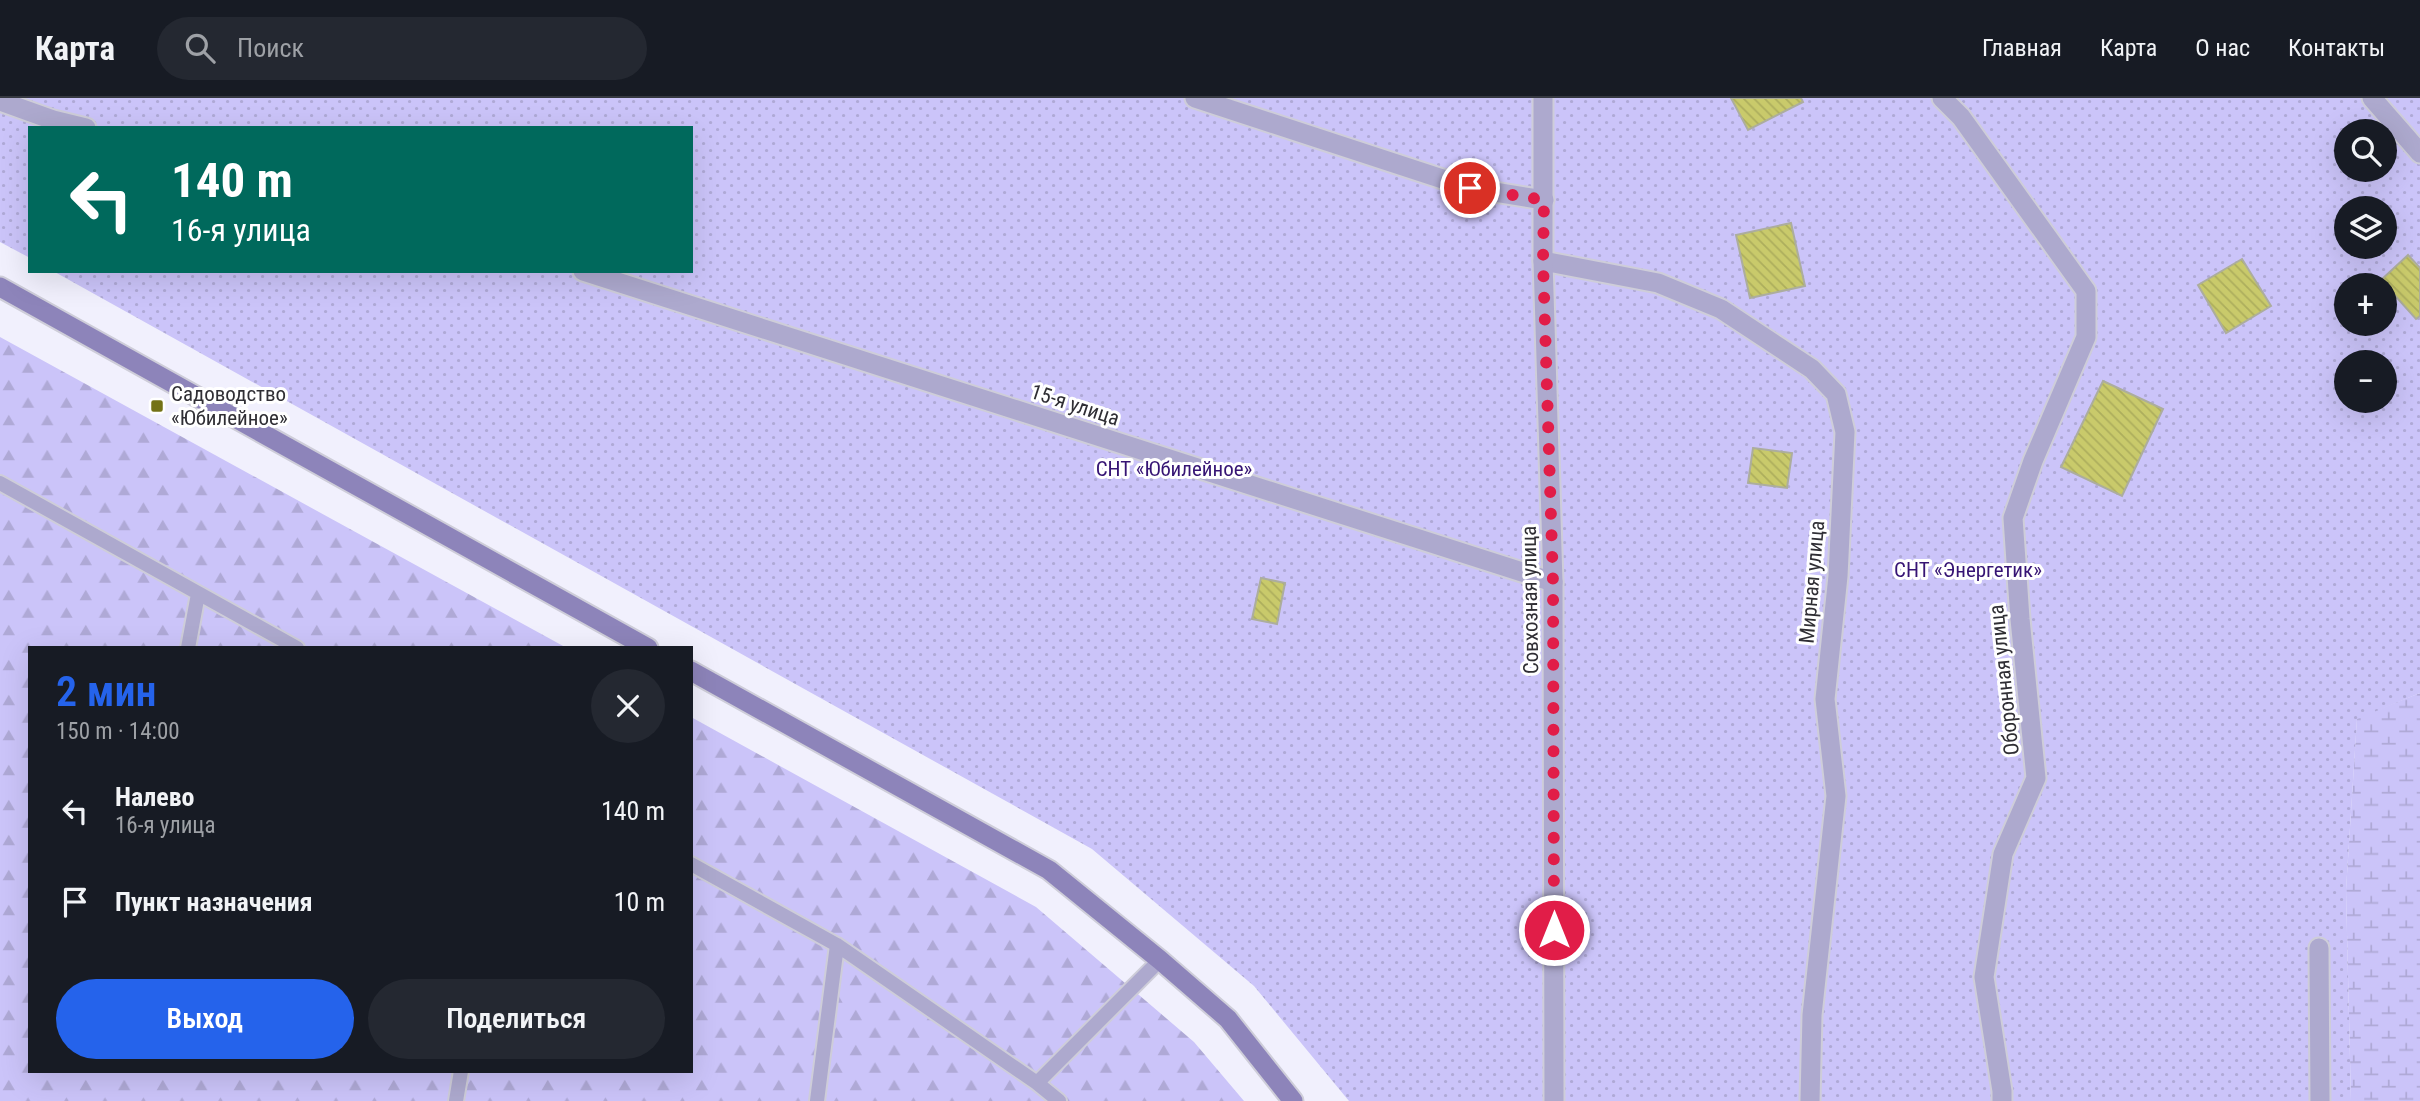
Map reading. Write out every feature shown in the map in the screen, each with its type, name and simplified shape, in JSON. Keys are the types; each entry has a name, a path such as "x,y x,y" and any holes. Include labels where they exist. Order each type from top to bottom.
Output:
{"main road":[{"path":"0,287 644,646"},
{"path":"693,672 1049,870 1228,1019 1293,1101"}],"street":[{"path":"1195,98 1470,188 1544,200"},
{"name":"Совхозная улица","path":"1543,98 1543,261 1553,582 1554,1101"},
{"name":"Оборонная улица","path":"1942,98 1961,117 2087,291 2086,337 2033,461 2013,518 2036,778 2003,854 1984,977 2002,1101"},
{"path":"2372,98 2420,153"},
{"path":"0,101 52,120 78,126"},
{"name":"Мирная улица","path":"1543,261 1658,283 1721,309 1812,369 1836,394 1844,432 1838,576 1825,699 1836,796 1812,1015 1810,1101"},
{"name":"15-я улица","path":"589,273 1553,582"},
{"path":"2319,948 2320,1101"}],"lane":[{"path":"0,483 293,646"},
{"path":"188,646 198,594"},
{"path":"693,865 837,945 1059,1101"},
{"path":"817,1101 837,945"},
{"path":"1037,1083 1160,960"},
{"path":"456,1101 461,1073"}],"green space":[{"path":"0,98 2420,98 2420,693 2357,719 2346,890 2351,1101 1349,1101 1254,986 1092,849 57,273 693,273 693,126 28,126 28,257 0,242"},
{"path":"0,337 563,646 28,646 28,1073 693,1073 693,718 1036,907 1194,1042 1244,1101 0,1101"},
{"path":"2420,693 2420,1101 2351,1101 2346,890 2357,718"}],"building":[{"path":"1731,98 1801,98 1803,102 1748,130"},
{"path":"1791,223 1805,286 1750,298 1736,235"},
{"path":"2408,255 2420,268 2420,316 2416,319 2397,298 2397,273 2389,273"},
{"path":"2242,259 2271,306 2226,333 2198,285"},
{"path":"2103,381 2163,409 2122,496 2061,467"},
{"path":"1753,448 1792,453 1787,488 1748,483"},
{"path":"1261,578 1285,583 1277,624 1252,619"}],"place":[{"name":"Садоводство «Юбилейное»","path":"157,406"}],"route":[{"path":"1470,188 1544,200 1543,261 1553,582 1554,930"}],"park label":[{"name":"СНТ «Юбилейное»","path":"1174,469"},
{"name":"СНТ «Энергетик»","path":"1968,570"}]}
